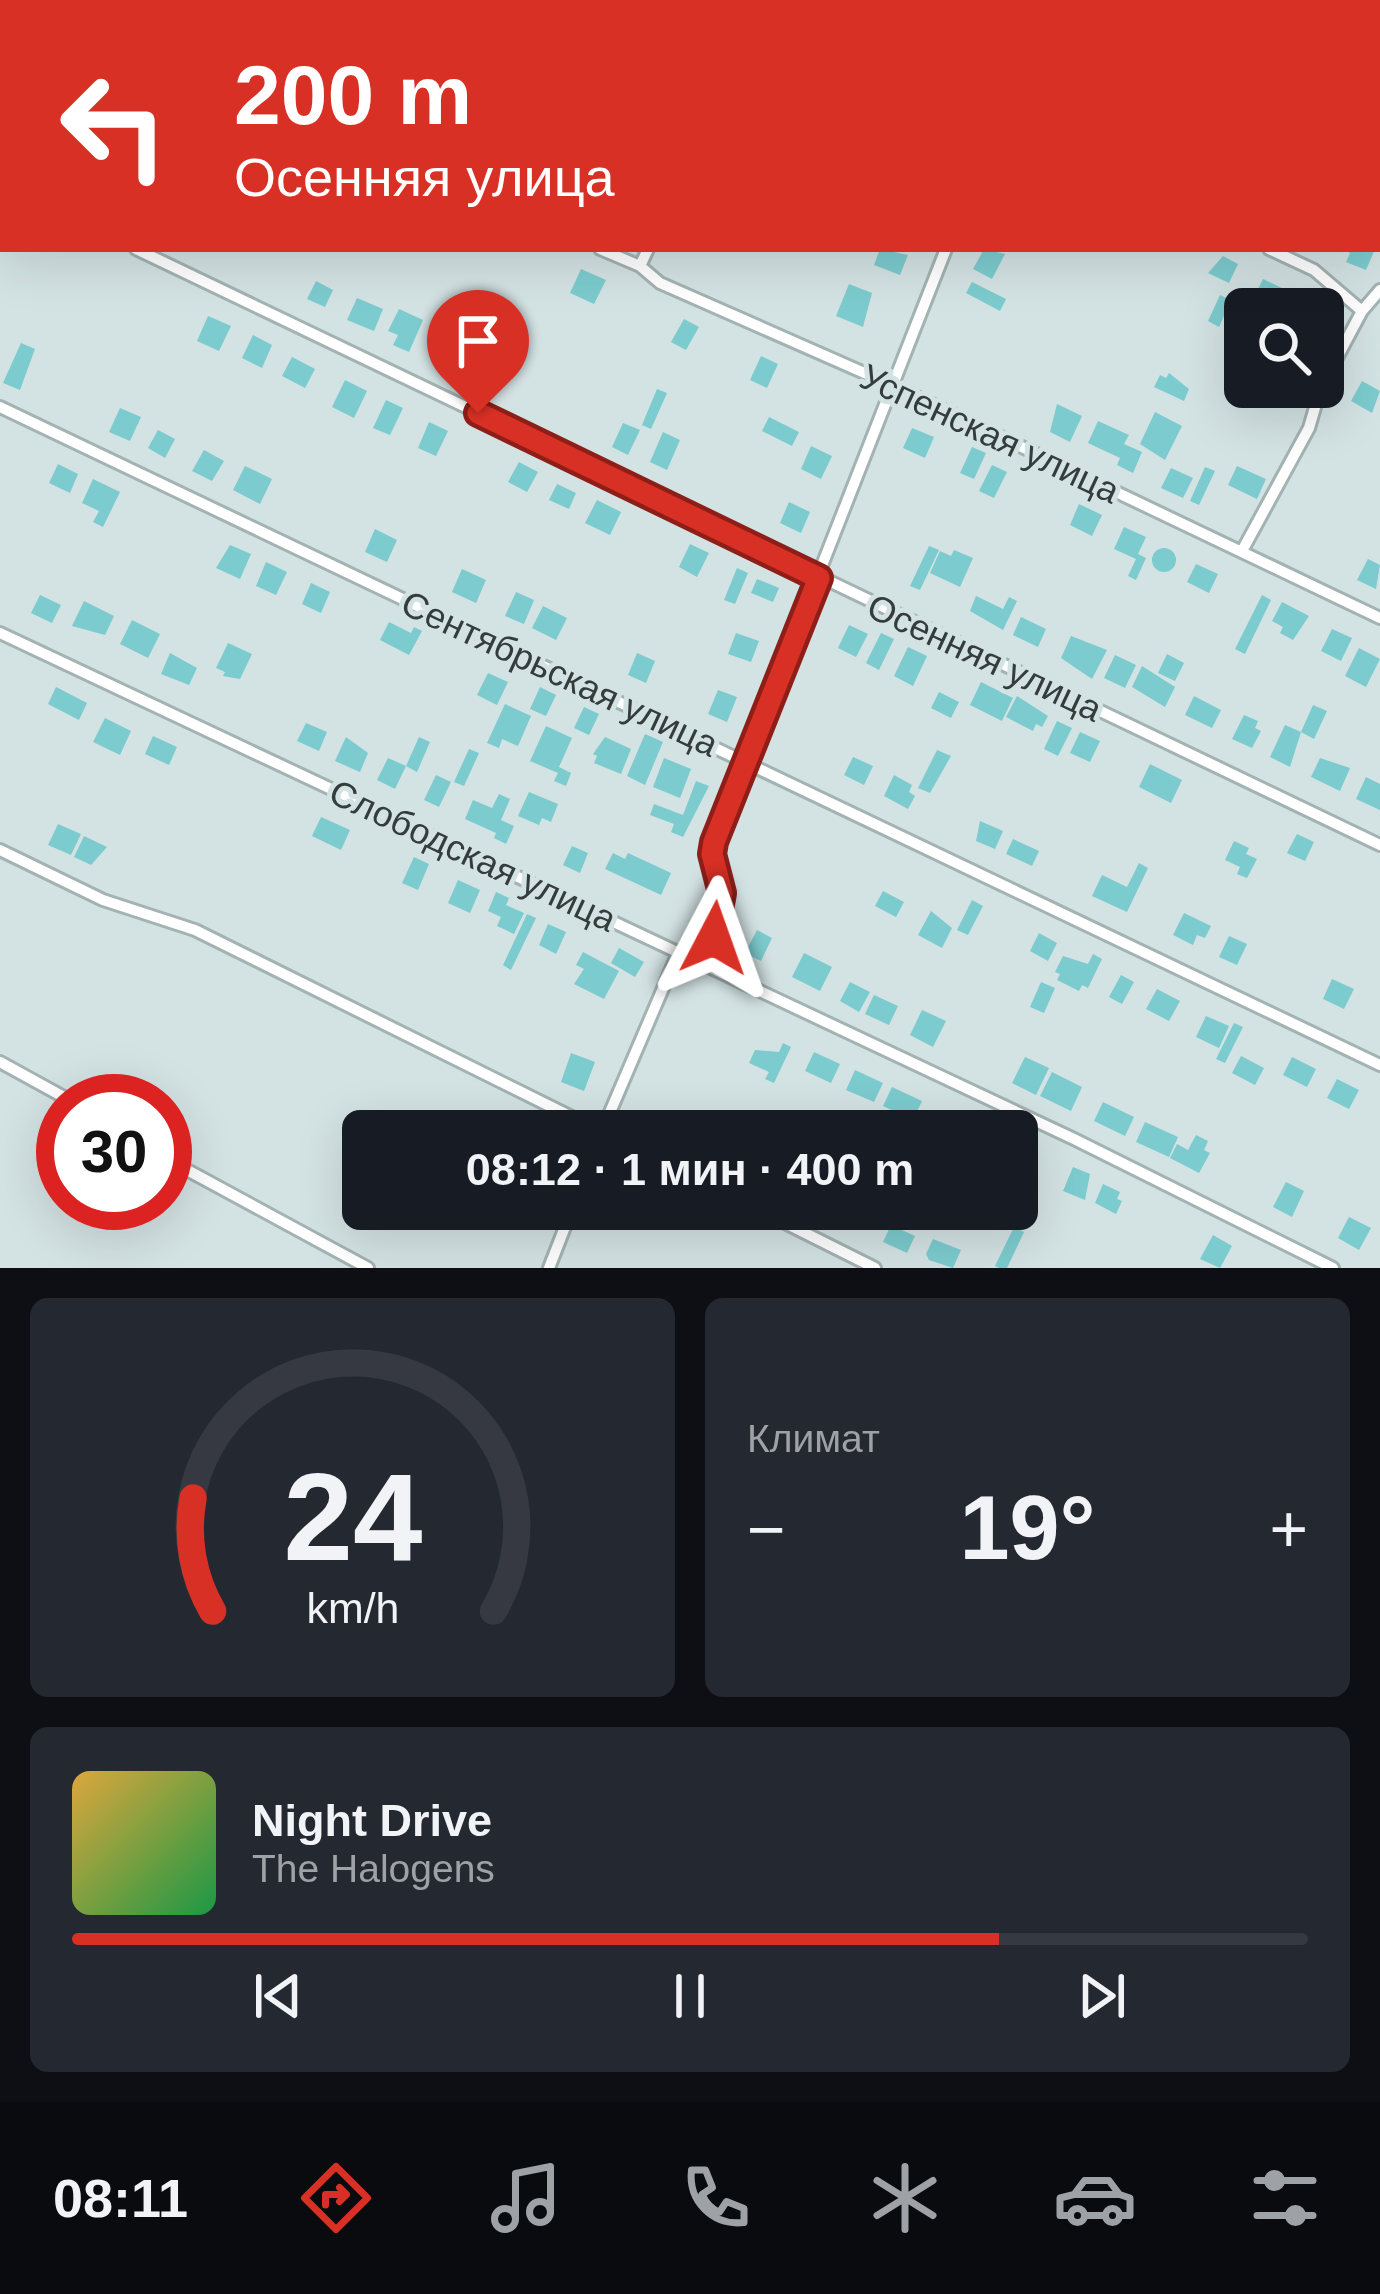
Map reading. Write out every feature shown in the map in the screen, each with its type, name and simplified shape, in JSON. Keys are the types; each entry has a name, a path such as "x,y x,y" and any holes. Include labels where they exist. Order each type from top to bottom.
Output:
{"street":[{"name":"Осенняя улица","path":"142,252 1380,845"},
{"name":"Успенская улица","path":"607,252 640,266 660,283 893,386 1380,618"},
{"path":"640,266 647,252"},
{"path":"702,962 720,916 722,893 712,854 714,842 945,252"},
{"path":"1275,252 1314,270 1362,310"},
{"path":"1344,344 1362,310 1380,290"},
{"name":"Сентябрьская улица","path":"0,406 1380,1065"},
{"path":"1242,551 1309,428 1315,408"},
{"name":"Слободская улица","path":"0,633 679,951 1333,1268"},
{"path":"0,850 103,899 194,931 558,1110"},
{"path":"610,1110 679,951"},
{"path":"0,1062 36,1082"},
{"path":"192,1173 368,1268"},
{"path":"549,1268 564,1230"},
{"path":"799,1230 875,1268"}],"building":[{"path":"879,252 908,255 900,275 874,265"},
{"path":"982,252 1005,254 992,279 973,269"},
{"path":"1374,252 1366,270 1346,262 1350,253"},
{"path":"1223,256 1238,264 1229,283 1208,273"},
{"path":"581,269 606,280 594,304 570,293"},
{"path":"1263,279 1282,288 1258,288"},
{"path":"316,281 333,290 325,307 307,299"},
{"path":"972,282 1006,299 1000,311 966,293"},
{"path":"849,284 872,293 863,327 836,316"},
{"path":"1220,295 1224,297 1219,327 1208,321"},
{"path":"357,298 383,309 374,331 347,320"},
{"path":"399,309 423,320 409,352 393,345 398,335 388,331"},
{"path":"208,316 231,326 219,351 197,341"},
{"path":"684,319 699,327 686,350 671,342"},
{"path":"444,327 474,341 464,364 434,351"},
{"path":"253,335 272,345 262,368 242,358"},
{"path":"21,343 35,349 20,390 3,383"},
{"path":"484,354 510,367 500,389 473,377"},
{"path":"761,356 778,364 767,388 750,380"},
{"path":"292,357 315,369 305,388 282,376"},
{"path":"1169,373 1189,389 1184,401 1154,387 1160,375 1166,378"},
{"path":"345,380 367,391 354,418 332,407"},
{"path":"1362,381 1380,391 1372,413 1351,401"},
{"path":"657,389 667,393 651,429 642,425"},
{"path":"386,400 403,408 390,435 373,428"},
{"path":"1057,404 1082,416 1070,442 1050,432"},
{"path":"120,408 141,417 130,441 109,432"},
{"path":"1155,412 1182,426 1165,460 1140,444"},
{"path":"769,417 799,432 792,446 762,431"},
{"path":"1098,421 1129,435 1124,444 1142,452 1133,473 1117,465 1120,458 1088,443"},
{"path":"429,422 448,431 436,456 418,448"},
{"path":"623,423 640,430 628,455 612,447"},
{"path":"912,428 934,437 925,458 903,448"},
{"path":"158,430 175,439 165,458 148,448"},
{"path":"663,432 680,440 667,470 650,462"},
{"path":"811,446 832,456 821,479 801,469"},
{"path":"972,447 986,453 974,479 960,473"},
{"path":"204,450 224,461 212,481 192,471"},
{"path":"519,462 538,472 527,492 508,482"},
{"path":"58,464 78,474 70,493 49,483"},
{"path":"992,465 1007,472 994,498 979,491"},
{"path":"245,466 272,479 260,504 233,490"},
{"path":"1237,466 1266,479 1257,499 1228,485"},
{"path":"1205,467 1215,471 1199,505 1190,501"},
{"path":"1171,468 1193,478 1183,498 1161,488"},
{"path":"93,479 120,492 103,527 93,522 99,511 82,503"},
{"path":"557,484 576,493 569,509 549,500"},
{"path":"597,500 621,512 610,535 585,523"},
{"path":"789,502 810,512 801,533 780,523"},
{"path":"1079,504 1102,515 1092,536 1070,525"},
{"path":"1124,527 1146,537 1138,554 1146,558 1136,580 1128,576 1136,559 1114,549"},
{"path":"375,529 397,540 387,562 365,552"},
{"path":"690,544 709,553 697,577 679,567"},
{"path":"230,545 251,554 240,579 216,568"},
{"path":"929,546 939,550 920,590 910,586"},
{"path":"1164,548 1173,551 1173,569 1164,572 1155,569 1152,560 1155,551"},
{"path":"954,550 973,558 960,587 930,573 940,551 951,556"},
{"path":"1368,559 1380,565 1376,589 1357,580"},
{"path":"266,562 287,572 276,595 256,586"},
{"path":"1196,564 1218,574 1209,593 1187,582"},
{"path":"737,568 748,573 735,604 724,600"},
{"path":"462,569 486,580 476,603 452,592"},
{"path":"757,579 779,588 773,602 751,593"},
{"path":"311,583 330,592 321,613 302,604"},
{"path":"516,592 534,600 524,624 505,616"},
{"path":"40,595 61,605 52,623 31,613"},
{"path":"1262,595 1271,600 1245,654 1235,649"},
{"path":"976,596 1003,609 1009,597 1017,601 1003,630 970,611"},
{"path":"84,601 114,616 105,635 72,626"},
{"path":"1282,602 1309,616 1293,640 1272,621"},
{"path":"543,606 567,618 556,640 532,628"},
{"path":"1021,617 1046,629 1038,647 1013,635"},
{"path":"132,620 160,634 148,658 120,644"},
{"path":"389,622 411,633 414,627 422,631 409,655 380,640"},
{"path":"849,625 868,634 856,657 838,648"},
{"path":"1332,629 1352,638 1341,661 1321,651"},
{"path":"736,633 759,641 751,662 728,654"},
{"path":"881,633 894,639 879,670 866,663"},
{"path":"1071,636 1107,650 1092,679 1061,658"},
{"path":"228,643 252,654 240,679 223,676 225,672 216,668"},
{"path":"908,647 927,656 913,686 894,676"},
{"path":"1359,648 1380,659 1366,687 1345,676"},
{"path":"170,653 197,668 189,685 161,674"},
{"path":"637,653 655,661 646,683 628,675"},
{"path":"1167,654 1184,663 1175,681 1158,673"},
{"path":"1115,655 1136,665 1125,688 1104,678"},
{"path":"1142,666 1175,687 1165,707 1132,687"},
{"path":"488,673 508,682 497,705 477,695"},
{"path":"981,682 1013,698 1002,721 970,705"},
{"path":"56,687 87,703 79,720 48,704"},
{"path":"540,687 556,695 546,716 530,709"},
{"path":"718,690 737,697 727,722 708,714"},
{"path":"939,692 959,702 951,718 931,708"},
{"path":"1017,696 1048,716 1042,727 1036,724 1033,731 1006,717"},
{"path":"1194,696 1221,710 1212,728 1185,715"},
{"path":"505,704 531,716 518,746 502,739 499,748 487,743"},
{"path":"1313,705 1327,711 1314,739 1301,732"},
{"path":"584,707 599,714 589,735 574,728"},
{"path":"1244,715 1258,721 1255,728 1261,731 1252,748 1232,739"},
{"path":"105,718 131,731 120,755 93,742"},
{"path":"1057,721 1072,728 1058,756 1044,749"},
{"path":"306,723 327,732 319,751 297,741"},
{"path":"1285,725 1301,732 1290,767 1270,757"},
{"path":"546,726 572,738 559,767 571,773 566,786 554,781 558,773 530,761"},
{"path":"1080,732 1100,741 1090,762 1070,753"},
{"path":"645,734 663,742 645,785 627,776"},
{"path":"153,736 177,747 169,765 145,754"},
{"path":"346,737 368,753 360,772 335,761"},
{"path":"419,737 430,742 417,772 406,766"},
{"path":"605,737 631,749 621,774 594,763 597,756 593,754"},
{"path":"469,749 479,753 464,786 454,782"},
{"path":"937,750 951,756 930,793 918,788"},
{"path":"853,757 873,766 864,785 844,775"},
{"path":"388,758 406,766 395,789 377,780"},
{"path":"664,758 691,769 680,798 653,787"},
{"path":"1320,758 1350,768 1340,791 1311,777"},
{"path":"1150,764 1182,780 1171,803 1139,787"},
{"path":"436,775 451,782 439,807 424,800"},
{"path":"894,775 912,785 909,792 915,796 908,809 884,796"},
{"path":"1366,777 1380,784 1380,810 1356,799"},
{"path":"696,781 709,786 683,837 671,832 674,824 650,815 654,804 683,815"},
{"path":"529,792 558,804 551,822 542,818 539,825 518,816"},
{"path":"499,794 510,799 501,820 514,826 506,844 494,838 496,833 465,819 473,800 492,808"},
{"path":"321,817 350,830 341,850 312,836"},
{"path":"980,821 1003,831 995,849 976,841"},
{"path":"58,824 81,834 71,855 48,845"},
{"path":"1297,834 1314,842 1305,861 1287,853"},
{"path":"84,836 107,847 91,865 74,857"},
{"path":"1013,839 1039,851 1032,866 1006,854"},
{"path":"1234,841 1249,848 1246,854 1257,859 1247,878 1237,874 1240,867 1225,860"},
{"path":"572,846 588,853 580,873 563,865"},
{"path":"613,853 625,859 628,853 671,873 661,895 605,869"},
{"path":"414,857 429,864 418,890 402,883"},
{"path":"1139,863 1148,868 1127,912 1092,896 1102,875 1127,887"},
{"path":"458,880 480,890 470,913 448,903"},
{"path":"883,891 904,902 896,917 875,906"},
{"path":"496,892 509,898 506,905 524,913 514,934 497,926 501,917 488,911"},
{"path":"972,900 983,906 968,935 957,930"},
{"path":"931,911 952,928 942,948 918,935"},
{"path":"1184,913 1211,926 1205,938 1197,935 1193,945 1173,935"},
{"path":"527,914 536,918 511,970 503,965"},
{"path":"548,924 566,932 556,954 539,945"},
{"path":"757,930 772,938 761,961 745,953"},
{"path":"1039,933 1057,943 1048,961 1030,951"},
{"path":"1229,936 1247,944 1237,965 1219,957"},
{"path":"619,948 644,962 635,977 611,963"},
{"path":"583,952 619,971 604,999 574,984 584,969 576,965"},
{"path":"804,953 832,967 820,991 792,977"},
{"path":"1093,954 1102,959 1088,988 1082,985 1079,991 1057,980 1060,974 1055,972 1063,956 1088,964"},
{"path":"1121,975 1134,982 1122,1004 1109,997"},
{"path":"1332,979 1354,989 1344,1009 1323,999"},
{"path":"850,982 870,992 859,1012 840,1001"},
{"path":"1041,982 1055,988 1044,1013 1030,1007"},
{"path":"1157,989 1180,1001 1169,1021 1146,1009"},
{"path":"874,995 898,1006 889,1025 865,1014"},
{"path":"922,1010 946,1021 933,1047 910,1035"},
{"path":"1206,1016 1229,1026 1219,1048 1196,1037"},
{"path":"1234,1023 1243,1027 1225,1063 1216,1059"},
{"path":"783,1043 791,1047 774,1083 765,1079 769,1072 749,1063 755,1050 779,1052"},
{"path":"814,1052 840,1064 831,1083 805,1071"},
{"path":"571,1053 595,1062 584,1091 561,1082"},
{"path":"1241,1056 1264,1068 1255,1085 1232,1073"},
{"path":"1025,1057 1049,1068 1036,1095 1012,1083"},
{"path":"1292,1057 1316,1069 1307,1087 1283,1075"},
{"path":"855,1070 883,1083 874,1102 846,1090"},
{"path":"1052,1072 1082,1087 1071,1111 1040,1096"},
{"path":"1337,1079 1359,1090 1349,1109 1327,1098"},
{"path":"892,1087 922,1101 918,1110 883,1106"},
{"path":"1103,1102 1134,1117 1125,1136 1094,1121"},
{"path":"1145,1122 1178,1137 1169,1157 1136,1142"},
{"path":"1196,1135 1208,1141 1204,1150 1210,1153 1199,1173 1170,1158 1177,1144 1188,1150"},
{"path":"1073,1167 1090,1174 1085,1200 1063,1191"},
{"path":"1286,1182 1304,1191 1292,1217 1273,1207"},
{"path":"1103,1184 1120,1192 1116,1214 1095,1203"},
{"path":"1349,1217 1371,1228 1359,1250 1338,1238"},
{"path":"889,1230 915,1236 907,1253 883,1242"},
{"path":"1013,1230 1024,1232 1007,1268 995,1266"},
{"path":"1213,1235 1232,1246 1220,1268 1200,1259"},
{"path":"933,1239 961,1250 953,1268 929,1260 926,1254"}],"route":[{"path":"478,413 819,578 714,842 712,854 722,893 714,938"}]}
